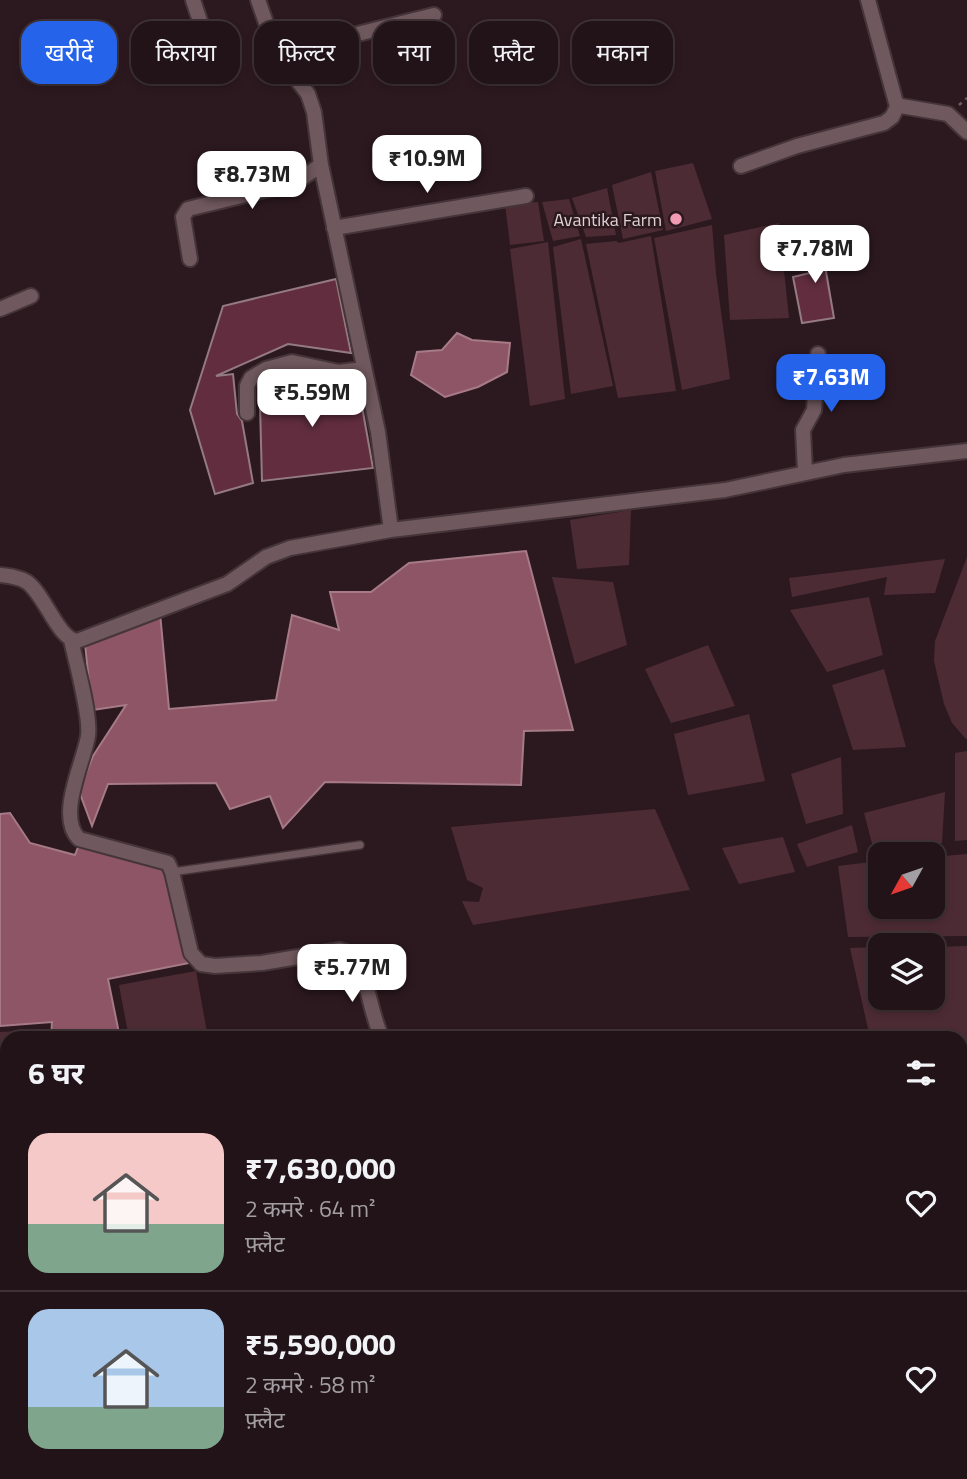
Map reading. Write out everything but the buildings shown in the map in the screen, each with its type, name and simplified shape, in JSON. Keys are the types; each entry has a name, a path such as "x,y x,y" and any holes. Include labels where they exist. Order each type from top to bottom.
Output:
{"street":[{"path":"192,0 200,21"},
{"path":"258,0 265,21"},
{"path":"868,0 898,105 948,114 967,132"},
{"path":"359,34 434,15"},
{"path":"298,84 312,103 321,165 378,432 391,530"},
{"path":"741,166 797,146 884,123 892,117 898,105"},
{"path":"190,259 183,217 188,209 282,186 302,178 321,165"},
{"path":"334,228 526,196"},
{"path":"0,309 32,296"},
{"path":"805,472 803,430 814,412 818,354"},
{"path":"247,413 247,386 251,378 266,369 292,362 339,372 363,369"},
{"path":"0,575 20,578 27,582 40,595 66,637 77,641 228,584 272,554 290,548 391,530 691,495 886,459 967,451"},
{"path":"71,640 89,726 73,791 73,832 79,839 165,861 172,872 191,953 201,964 215,966 262,963 340,950 352,954 362,971 379,1031"}],"lane":[{"path":"172,872 360,845"}],"shaded area":[{"path":"693,163 712,219 666,231 655,171"},
{"path":"651,172 663,230 623,239 612,185"},
{"path":"607,188 616,235 586,237 572,198"},
{"path":"569,199 580,236 553,241 542,202"},
{"path":"538,202 544,241 510,245 505,204"},
{"path":"779,223 789,318 730,320 724,235"},
{"path":"712,225 730,379 682,390 654,238"},
{"path":"651,236 676,391 618,398 586,244 619,243"},
{"path":"581,239 613,386 571,394 553,247"},
{"path":"548,242 565,399 530,406 510,249"},
{"path":"457,333 472,340 510,343 507,372 478,387 445,397 411,375 417,352 442,350"},
{"path":"631,510 629,565 577,569 570,520"},
{"path":"526,551 573,730 524,731 521,785 325,782 283,828 270,796 230,809 216,783 108,784 92,826 79,791 93,756 126,705 92,710 85,644 160,613 169,709 276,700 292,615 339,630 330,592 371,592 409,563"},
{"path":"967,557 966,739 952,723 944,704 934,661 935,641"},
{"path":"945,559 935,593 884,595 887,577 792,597 789,578"},
{"path":"552,577 613,582 627,645 575,664"},
{"path":"869,597 883,655 827,672 790,610"},
{"path":"708,645 735,706 671,723 645,669"},
{"path":"884,669 906,747 853,750 832,685"},
{"path":"749,714 765,781 688,795 674,734"},
{"path":"967,751 967,840 955,841 955,753"},
{"path":"841,757 843,814 806,824 791,774"},
{"path":"945,792 942,842 872,842 864,813"},
{"path":"655,809 690,890 473,925 462,901 479,902 483,888 467,880 451,827"},
{"path":"10,813 30,843 75,855 80,842 166,864 189,963 108,979 119,1031 51,1031 52,1022 0,1026 0,814"},
{"path":"852,825 858,852 807,867 797,844"},
{"path":"783,837 795,872 739,884 722,848"},
{"path":"967,854 967,936 945,936 945,933 868,933 868,937 848,937 838,866 868,862 868,919 945,919 945,856"},
{"path":"967,946 967,1031 868,1031 850,948 868,947 868,1010 945,1010 945,947"},
{"path":"196,971 207,1031 128,1031 119,985"},
{"path":"52,1029 52,1031 17,1031"}],"place":[{"name":"Avantika Farm","path":"676,219"}]}
